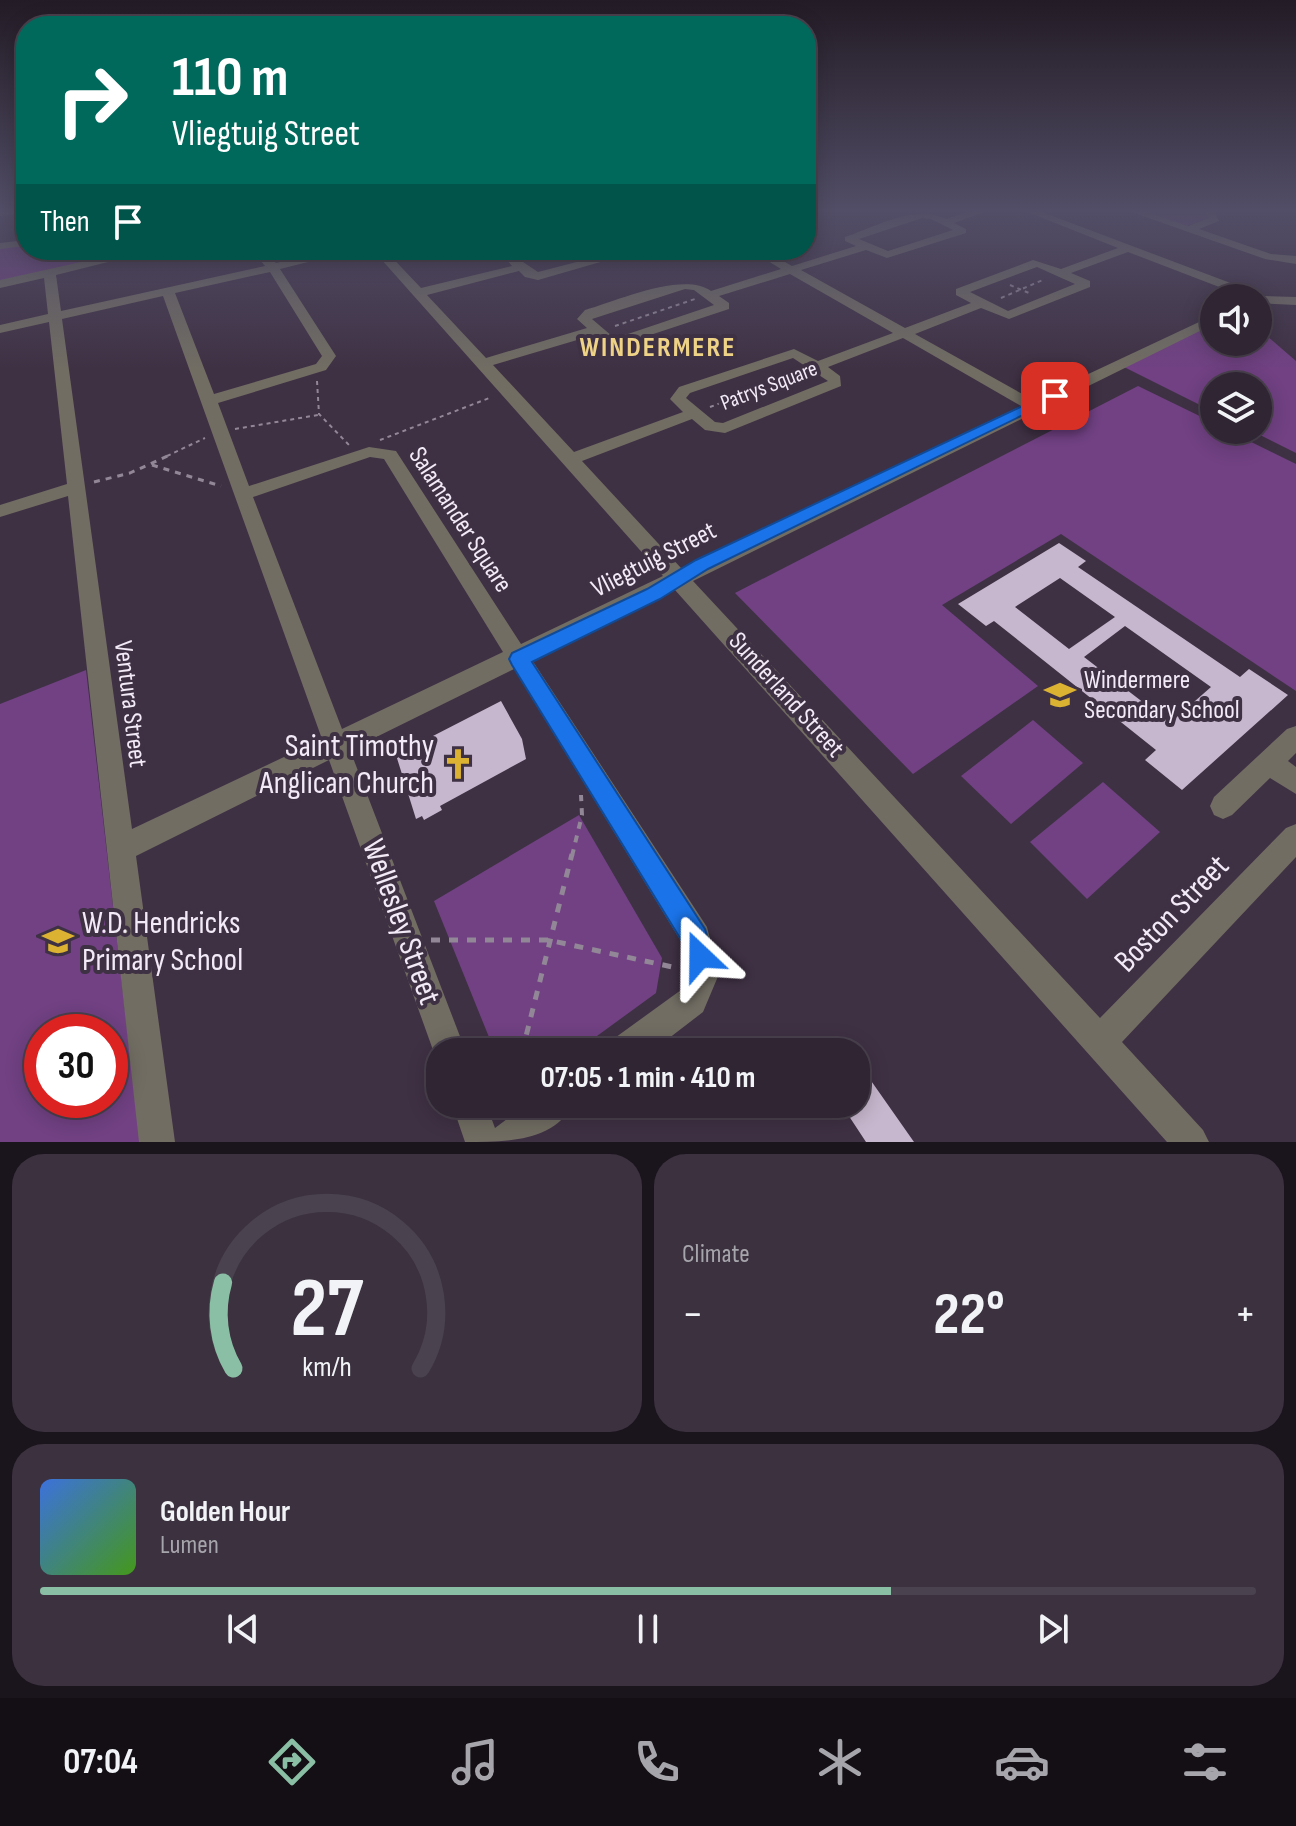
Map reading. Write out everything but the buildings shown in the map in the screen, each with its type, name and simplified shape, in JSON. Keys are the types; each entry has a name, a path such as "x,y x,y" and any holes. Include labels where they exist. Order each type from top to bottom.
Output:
{"street":[{"path":"0,284 97,262"},
{"path":"209,401 317,369 327,363 329,356 267,262"},
{"path":"0,329 296,262"},
{"name":"Sunderland Street","path":"390,262 1191,1142"},
{"path":"517,262 530,275 541,276 591,262"},
{"path":"779,262 1033,406"},
{"path":"710,295 813,262"},
{"path":"1064,272 1090,262"},
{"path":"1165,262 1222,284"},
{"path":"1034,263 1064,272 1086,284 1009,315 962,295 961,290 994,278 1034,263"},
{"path":"418,293 521,267"},
{"name":"Ventura Street","path":"50,273 157,1142"},
{"path":"685,285 696,286 710,295 723,303 723,308 623,340 608,340 584,319 587,314 685,285"},
{"path":"168,291 337,746"},
{"path":"1272,299 1296,301"},
{"name":"Patrys Square","path":"818,366 980,304"},
{"name":"Vliegtuig Street","path":"120,849 519,659 1200,326"},
{"path":"482,364 595,330"},
{"name":"Patrys Square","path":"787,353 800,354 835,378 835,385 729,428 711,427 694,413 678,399 681,392 787,353"},
{"name":"Patrys Square","path":"569,460 694,413"},
{"name":"Salamander Square","path":"243,494 359,455 379,452 390,455 519,659"},
{"path":"0,511 75,488"},
{"path":"519,659 696,938 704,974 692,1001 643,1038"},
{"path":"1223,806 1296,737"},
{"name":"Wellesley Street","path":"337,746 445,1038"},
{"path":"1269,762 1296,782"},
{"name":"Boston Street","path":"1099,1042 1291,851"},
{"path":"474,1118 483,1142"},
{"path":"505,1142 537,1118"}],"path":[{"path":"980,304 1064,272"},
{"path":"994,278 1047,301"},
{"path":"595,330 710,295"},
{"path":"694,413 818,366"},
{"path":"317,369 319,414 359,455 390,434 508,393"},
{"path":"75,488 150,464 220,432 319,414"},
{"path":"150,464 243,494"},
{"path":"525,1038 582,815 576,773 586,765"},
{"path":"408,940 548,940 704,974"}],"shaded area":[{"path":"0,262 90,262 0,282"},
{"path":"1200,326 1200,356 1272,356 1272,340 1296,361 1296,453 1272,441 1272,372 1200,372 1200,405 1120,365"},
{"path":"1138,386 1200,416 1200,444 1255,444 1296,464 1296,691 1061,534 942,605 1038,686 913,774 735,593"},
{"name":"W.D. Hendricks Primary School","path":"86,670 125,1014 24,1014 24,1118 128,1118 128,1037 140,1142 0,1142 0,704"},
{"path":"1033,720 1083,763 1011,824 961,776"},
{"path":"1103,782 1160,832 1087,899 1030,842"},
{"path":"579,815 662,958 656,993 594,1038 489,1038 434,901"}],"place":[{"name":"Windermere Secondary School","path":"1060,695"},
{"name":"Saint Timothy Anglican Church","path":"458,764"},
{"name":"W.D. Hendricks Primary School","path":"58,941"}],"district":[{"name":"WINDERMERE","path":"658,347"}],"route":[{"path":"700,956 696,938 519,659 653,594 702,565 1055,396"}]}
